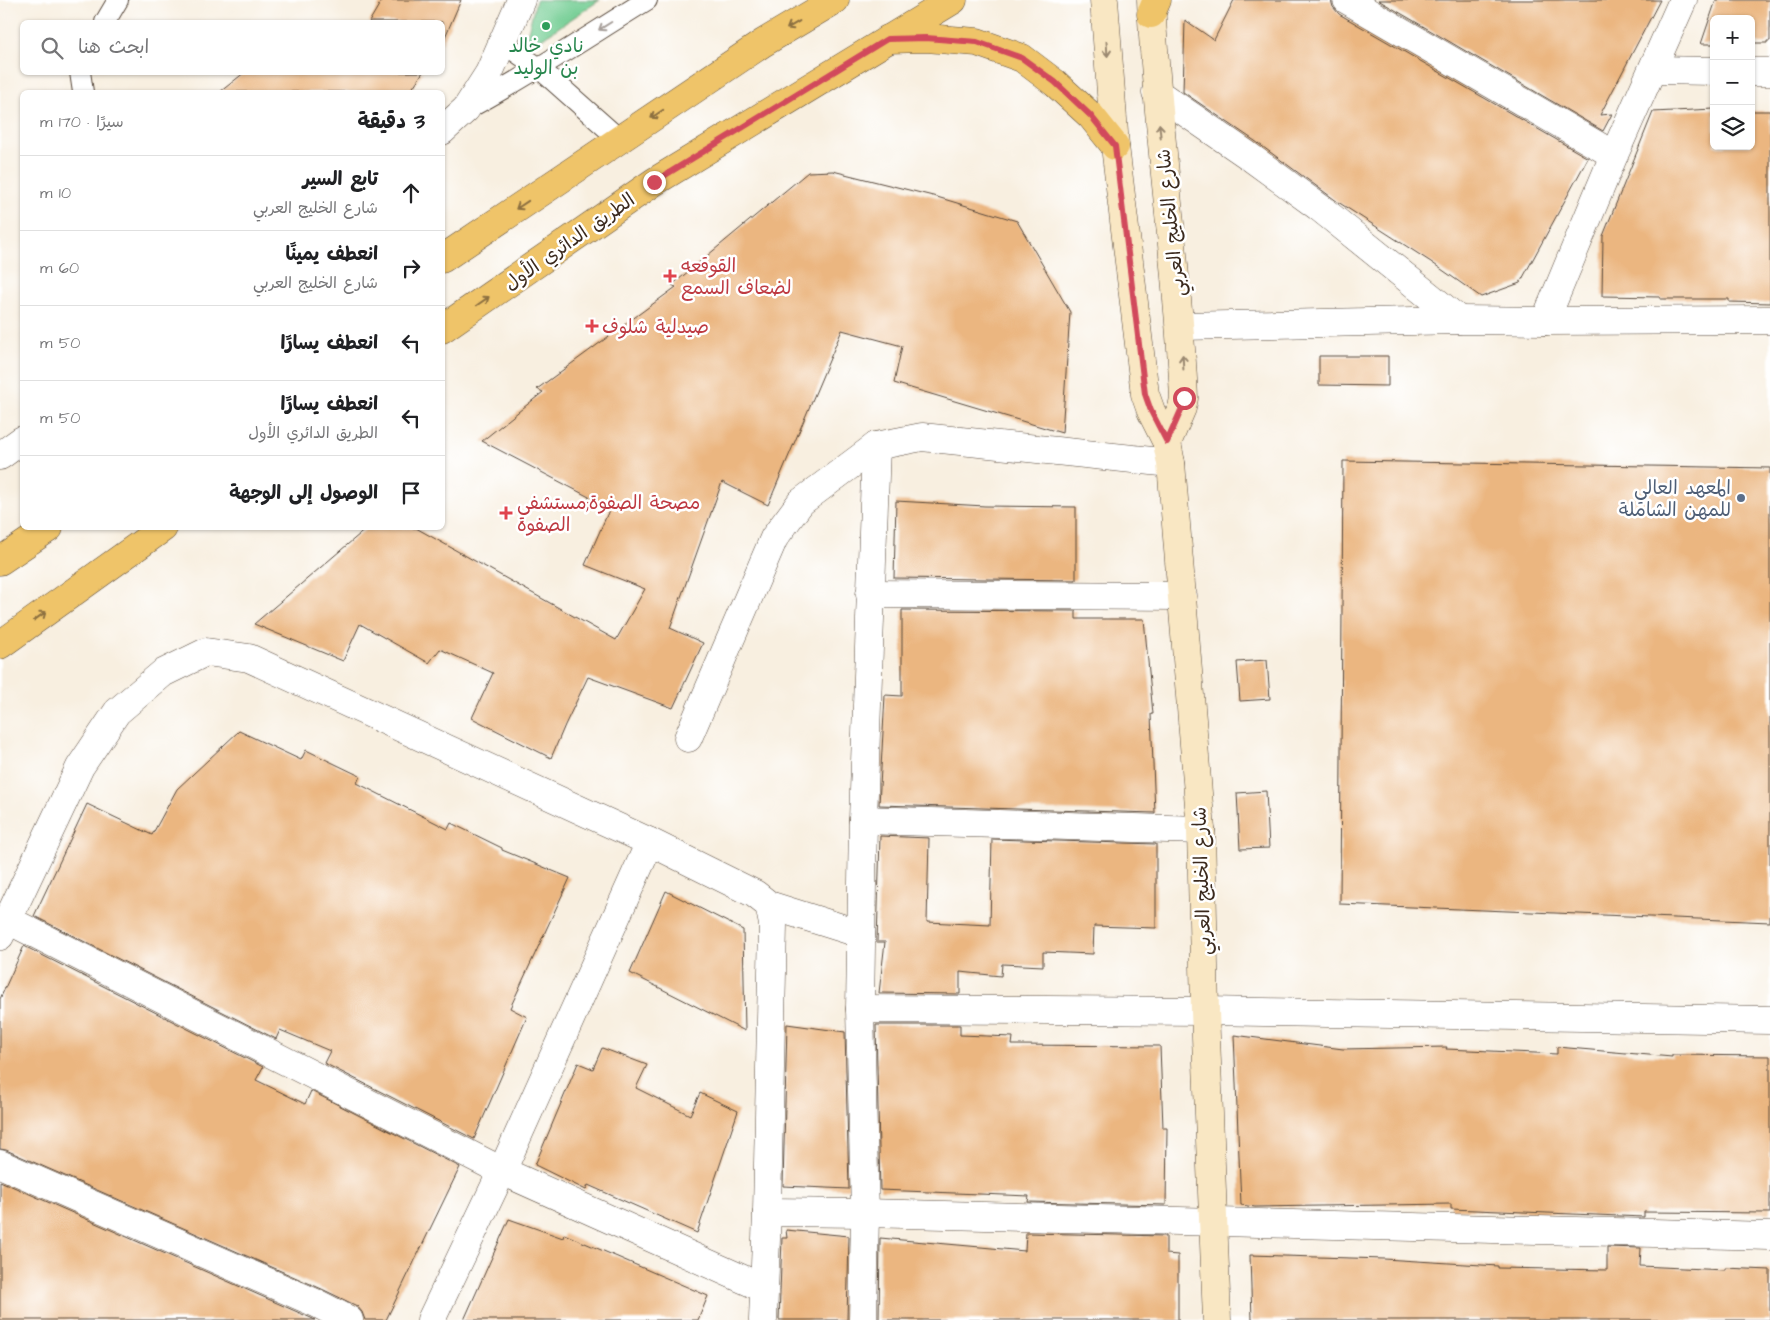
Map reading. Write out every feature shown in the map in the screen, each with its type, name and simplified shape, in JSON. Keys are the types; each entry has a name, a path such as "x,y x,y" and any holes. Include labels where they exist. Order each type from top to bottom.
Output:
{"main road":[{"path":"445,257 763,43 835,0"},
{"name":"الطريق الدائري الأول","path":"445,327 654,182 952,0"},
{"name":"شارع الخليج العربي","path":"1104,0 1115,146 1145,394 1169,452 1183,596 1202,830 1205,1011 1217,1320"},
{"name":"شارع الخليج العربي","path":"1153,5 1156,92 1181,326 1184,398 1169,452"},
{"path":"887,39 926,38 977,42 1022,58 1055,82 1091,116 1115,146"},
{"path":"0,561 46,530"},
{"path":"0,645 160,530"}],"street":[{"path":"445,128 466,109 489,73 521,0"},
{"path":"1346,0 1614,155"},
{"path":"1544,321 1614,155 1683,0"},
{"path":"1653,70 1710,71"},
{"path":"1755,72 1770,72"},
{"path":"1156,92 1320,208 1460,320"},
{"path":"1181,326 1460,320 1770,320"},
{"path":"688,738 774,538 801,502 876,446 922,437 1169,452"},
{"path":"0,456 20,441"},
{"path":"863,1320 865,1213 860,1009 861,934 863,820 876,446"},
{"path":"870,594 1183,596"},
{"path":"763,1288 502,1171 4,928 80,767 117,712 163,673 206,652 249,658 650,842 755,894 769,905 861,934"},
{"path":"863,820 1202,830"},
{"path":"431,1320 502,1171 650,842"},
{"path":"763,1320 773,924 769,905"},
{"path":"860,1009 1205,1011 1770,1020"},
{"path":"0,1164 314,1312 349,1320"},
{"path":"767,1212 1770,1236"}],"lane":[{"path":"106,20 118,0"},
{"path":"466,109 539,68 647,0"},
{"path":"503,43 539,68 619,139"},
{"path":"80,75 83,90"}],"green space":[{"name":"نادي خالد بن الوليد","path":"536,0 600,0 523,51"}],"building":[{"path":"382,0 461,0 445,37 445,20 370,20"},
{"path":"1234,0 1331,0 1333,7 1339,14 1588,158 1520,283 1481,297 1338,202 1255,141 1183,92 1185,20 1214,40"},
{"path":"1378,0 1660,0 1600,115 1612,114 1603,131"},
{"path":"1716,0 1770,0 1770,41 1767,41 1767,43 1755,43 1755,15 1711,15"},
{"path":"1710,18 1710,44 1701,44"},
{"path":"241,75 421,75 411,90 222,90"},
{"path":"1710,109 1710,150 1755,150 1755,111 1770,111 1770,303 1729,302 1729,299 1660,299 1660,297 1602,296 1603,236 1653,112"},
{"path":"833,171 937,197 1017,221 1070,312 1062,433 894,383 902,346 842,330 768,505 722,482 670,628 703,643 673,708 588,677 551,758 472,718 493,673 440,649 429,663 360,624 343,661 254,624 365,530 420,530 616,640 645,589 585,565 610,508 482,441 543,392 537,389 676,287 672,285 808,172"},
{"path":"1319,356 1388,356 1388,386 1319,385"},
{"path":"1343,461 1770,468 1770,922 1340,904"},
{"path":"896,501 985,506 1076,507 1076,580 894,578"},
{"path":"902,610 1076,611 1076,619 1144,619 1153,714 1151,714 1155,813 879,805 885,695 902,696"},
{"path":"1267,660 1270,699 1240,701 1237,662"},
{"path":"239,731 301,760 306,750 360,776 357,783 448,829 451,823 502,848 502,850 570,878 510,1008 527,1017 474,1139 324,1063 330,1051 280,1030 276,1039 34,916 87,804 152,835 177,789"},
{"path":"1266,791 1269,848 1240,849 1237,793"},
{"path":"880,836 929,838 927,922 990,925 992,839 1156,844 1156,928 1094,926 1093,954 1043,952 1043,966 1002,964 1001,976 960,972 960,994 879,993 885,942 877,942"},
{"path":"666,891 743,930 745,1031 630,973"},
{"path":"24,946 263,1067 256,1080 305,1104 311,1091 460,1167 386,1320 365,1320 357,1306 324,1290 0,1149 0,999"},
{"path":"787,1024 845,1032 849,1189 783,1186"},
{"path":"876,1025 960,1025 960,1035 1013,1037 1012,1045 1160,1046 1163,1128 1167,1128 1166,1205 1028,1202 1029,1196 880,1190"},
{"path":"1234,1035 1343,1049 1447,1047 1446,1049 1557,1054 1557,1047 1672,1057 1672,1055 1770,1056 1770,1213 1644,1212 1644,1217 1451,1209 1451,1204 1255,1207 1241,1205"},
{"path":"602,1048 647,1065 636,1088 690,1115 700,1093 738,1111 697,1233 588,1185 586,1190 535,1165 578,1063 593,1069"},
{"path":"0,1181 311,1318 315,1320 0,1320"},
{"path":"509,1219 563,1238 564,1234 708,1296 698,1320 464,1320"},
{"path":"786,1230 849,1236 847,1320 779,1320 782,1238 787,1238"},
{"path":"1026,1233 1166,1236 1166,1254 1178,1255 1178,1320 879,1320 880,1238 1025,1251"},
{"path":"1607,1247 1641,1248 1640,1266 1770,1270 1770,1320 1252,1320 1250,1255 1384,1259 1498,1266 1498,1268 1607,1270"}],"place":[{"name":"نادي خالد بن الوليد","path":"546,26"},
{"name":"القوقعه لضعاف السمع","path":"670,276"},
{"name":"صيدلية شلوف","path":"592,326"},
{"name":"المعهد العالي للمهن الشاملة","path":"1741,498"},
{"name":"مصحة الصفوة;مستشفى الصفوة","path":"506,513"}],"route":[{"path":"654,182 887,39 926,38 977,42 1022,58 1055,82 1091,116 1115,146 1145,394 1151,411 1167,442 1182,408 1184,398"}]}
